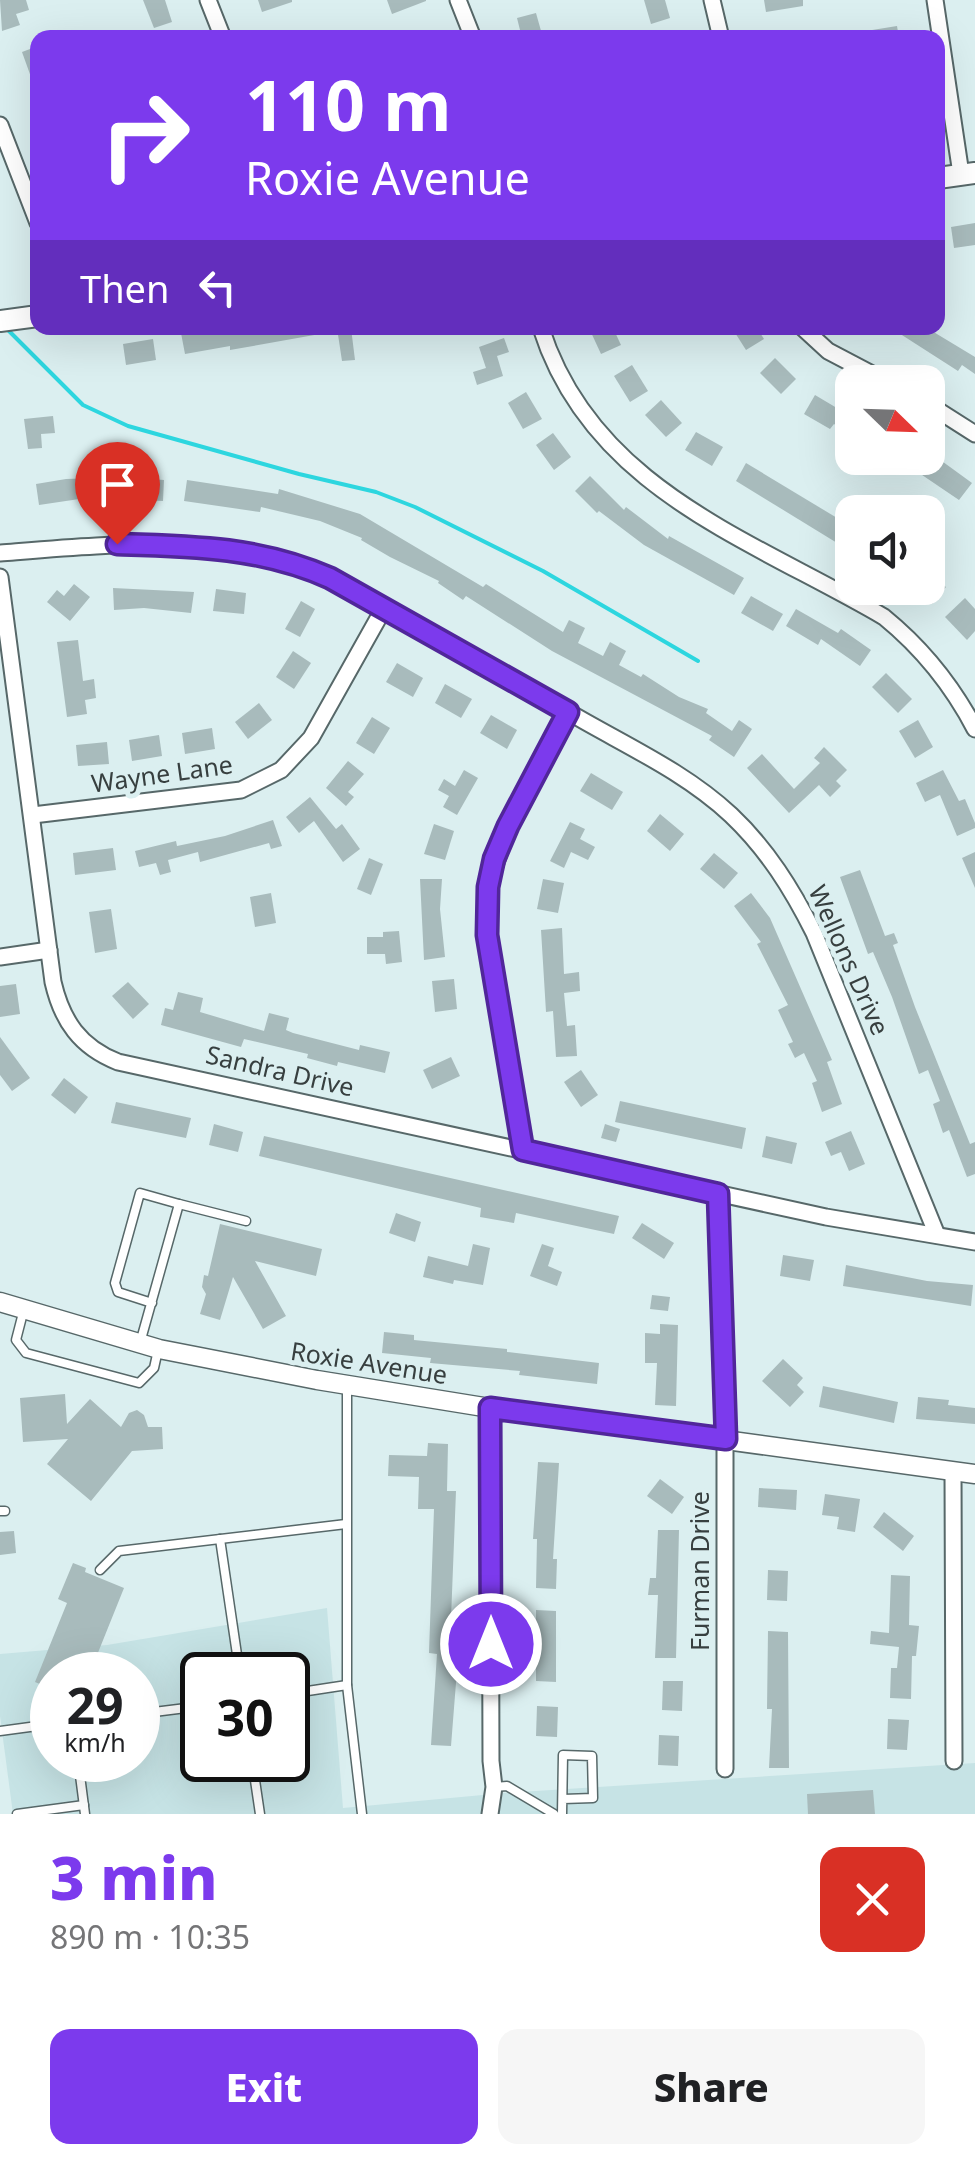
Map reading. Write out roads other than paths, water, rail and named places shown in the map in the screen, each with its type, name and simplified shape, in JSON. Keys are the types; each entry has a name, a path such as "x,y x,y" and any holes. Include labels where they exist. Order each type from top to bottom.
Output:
{"main road":[{"path":"0,321 30,317"}],"street":[{"path":"208,0 220,30"},
{"path":"458,0 470,30"},
{"path":"712,0 718,30"},
{"path":"934,0 940,30"},
{"path":"945,56 968,174"},
{"path":"0,126 30,203"},
{"path":"544,335 562,380 581,410 629,466 683,506 884,617 947,681 975,728"},
{"path":"811,335 828,351 855,365"},
{"path":"945,415 975,434"},
{"name":"Wellons Drive","path":"0,553 117,544 228,548 301,565 681,776 747,832 782,874 814,933 937,1235"},
{"name":"Sandra Drive","path":"0,577 52,982 63,1016 73,1032 103,1056 718,1194 937,1235"},
{"name":"Wayne Lane","path":"33,815 225,794 262,782 289,763 311,738 384,608"},
{"path":"523,1150 487,935 488,887 494,859 508,826 568,712"},
{"path":"0,957 49,950"},
{"name":"Furman Drive","path":"718,1194 726,1439 725,1769"},
{"path":"937,1235 975,1242"},
{"name":"Roxie Avenue","path":"0,1302 150,1346 347,1385 975,1474"},
{"path":"490,1408 494,1787 490,1814"},
{"path":"953,1470 954,1761"}],"lane":[{"path":"152,1304 118,1292 115,1283 140,1193 246,1221"},
{"path":"24,1309 16,1340 26,1354 139,1383 154,1368 150,1346 152,1304 179,1204"},
{"path":"347,1385 347,1685 362,1814"},
{"path":"100,1570 119,1552 346,1524"},
{"path":"220,1539 237,1652"},
{"path":"310,1691 347,1685"},
{"path":"0,1731 30,1727"},
{"path":"562,1799 593,1798 592,1756 563,1755 562,1799 562,1814"},
{"path":"17,1814 84,1810 81,1782"},
{"path":"255,1782 260,1814"},
{"path":"494,1787 507,1786 554,1814"}],"waterway":[{"path":"6,328 83,405 128,426 376,492 415,507 543,571 698,661"}]}
